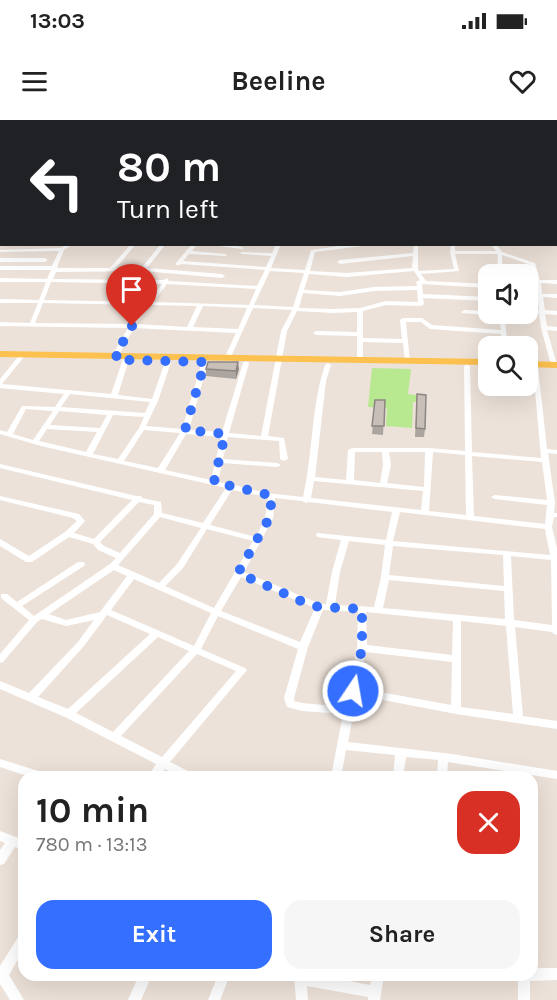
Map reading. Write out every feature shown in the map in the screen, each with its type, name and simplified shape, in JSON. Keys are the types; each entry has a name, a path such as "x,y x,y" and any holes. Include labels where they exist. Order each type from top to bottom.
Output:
{"main road":[{"path":"0,356 115,356 168,362 408,361 478,364"},
{"path":"0,356 227,359 328,365 478,366"},
{"path":"538,367 556,366"}],"street":[{"path":"0,251 62,249 67,246"},
{"path":"112,268 132,246"},
{"path":"144,269 162,246"},
{"path":"115,356 148,303 193,246"},
{"path":"217,246 274,255"},
{"path":"227,359 278,246"},
{"path":"264,438 284,331 295,310 314,248 342,246"},
{"path":"416,246 416,271 424,282"},
{"path":"180,262 347,275 457,270 453,246"},
{"path":"495,246 500,253 500,264"},
{"path":"32,324 62,249"},
{"path":"188,252 225,255"},
{"path":"452,252 500,253 533,264"},
{"path":"340,262 416,254"},
{"path":"0,260 45,260"},
{"path":"0,268 144,269 222,276"},
{"path":"0,280 166,282 260,288"},
{"path":"556,366 544,328 538,281 557,282"},
{"path":"0,301 105,301 251,306 295,310 360,310 386,303 421,304 418,282 478,285"},
{"path":"301,291 340,294 374,289 418,288"},
{"path":"540,295 557,296"},
{"path":"420,296 478,299"},
{"path":"189,329 201,304"},
{"path":"360,310 360,361"},
{"path":"464,312 478,313"},
{"path":"538,312 557,313"},
{"path":"408,361 403,320 422,320 430,327 503,332"},
{"path":"0,324 132,326 240,331"},
{"path":"503,324 504,336"},
{"path":"544,328 557,329"},
{"path":"316,333 406,341"},
{"path":"20,358 0,384 39,391 154,401"},
{"path":"114,396 126,358"},
{"path":"120,461 142,428 168,362"},
{"path":"161,470 185,430 205,362"},
{"path":"214,482 225,434 246,363"},
{"path":"306,501 323,381 328,365"},
{"path":"467,366 465,389 470,453 470,519"},
{"path":"9,434 24,407 39,391"},
{"path":"35,442 68,392"},
{"path":"238,573 319,606 510,623 557,630 556,557 548,527 554,515 547,482 545,451 536,396"},
{"path":"24,407 148,415"},
{"path":"89,454 111,413"},
{"path":"45,427 102,430"},
{"path":"142,428 282,440 284,459"},
{"path":"0,432 273,496 548,527"},
{"path":"383,486 387,465 385,449"},
{"path":"350,482 352,450 429,450 545,460"},
{"path":"424,514 430,474 429,450"},
{"path":"545,451 557,452"},
{"path":"219,461 228,458"},
{"path":"219,461 278,465"},
{"path":"0,474 4,467 158,504 158,514 113,566 38,617 0,660"},
{"path":"311,478 426,489"},
{"path":"547,482 557,483"},
{"path":"160,588 180,566 231,486"},
{"path":"114,737 196,650 269,518 273,496"},
{"path":"495,496 551,503"},
{"path":"0,498 76,516 81,521 68,534 29,560 0,542"},
{"path":"96,542 138,498"},
{"path":"378,611 396,511"},
{"path":"158,514 258,540"},
{"path":"68,534 96,542 101,548 122,557"},
{"path":"321,535 556,557"},
{"path":"345,539 336,572 319,606 303,647 289,698 290,704 302,707 349,711"},
{"path":"507,553 518,719"},
{"path":"16,606 81,564"},
{"path":"113,566 216,612 303,647"},
{"path":"31,698 81,644 132,575"},
{"path":"385,577 508,589"},
{"path":"4,596 16,606 38,617 66,623 104,613 242,670 157,771"},
{"path":"337,771 362,648 362,609"},
{"path":"456,711 457,619"},
{"path":"69,714 156,633"},
{"path":"362,648 457,658"},
{"path":"0,685 69,714 180,771"},
{"path":"353,691 456,711 557,724"},
{"path":"342,745 443,757 500,771"},
{"path":"399,771 401,752"},
{"path":"442,771 443,757"},
{"path":"0,763 25,771"},
{"path":"538,774 557,775"},
{"path":"0,836 18,843"},
{"path":"0,860 12,841"},
{"path":"18,947 1,974 18,1000"},
{"path":"538,975 557,974"},
{"path":"134,1000 143,981"},
{"path":"214,1000 222,981"},
{"path":"300,981 302,1000"},
{"path":"319,981 375,996 377,981"},
{"path":"523,981 524,1000"}],"green space":[{"path":"372,368 411,369 408,394 423,396 425,402 413,402 412,428 386,426 387,408 368,407"}],"building":[{"path":"208,362 238,362 236,371 206,369"},
{"path":"417,394 426,395 425,429 416,428"},
{"path":"375,400 385,400 384,426 372,426"}],"route":[{"path":"132,326 115,356 127,356 126,360 205,362 185,430 225,434 214,482 273,496 267,522 238,573 310,605 362,609 362,648 353,691"}]}
